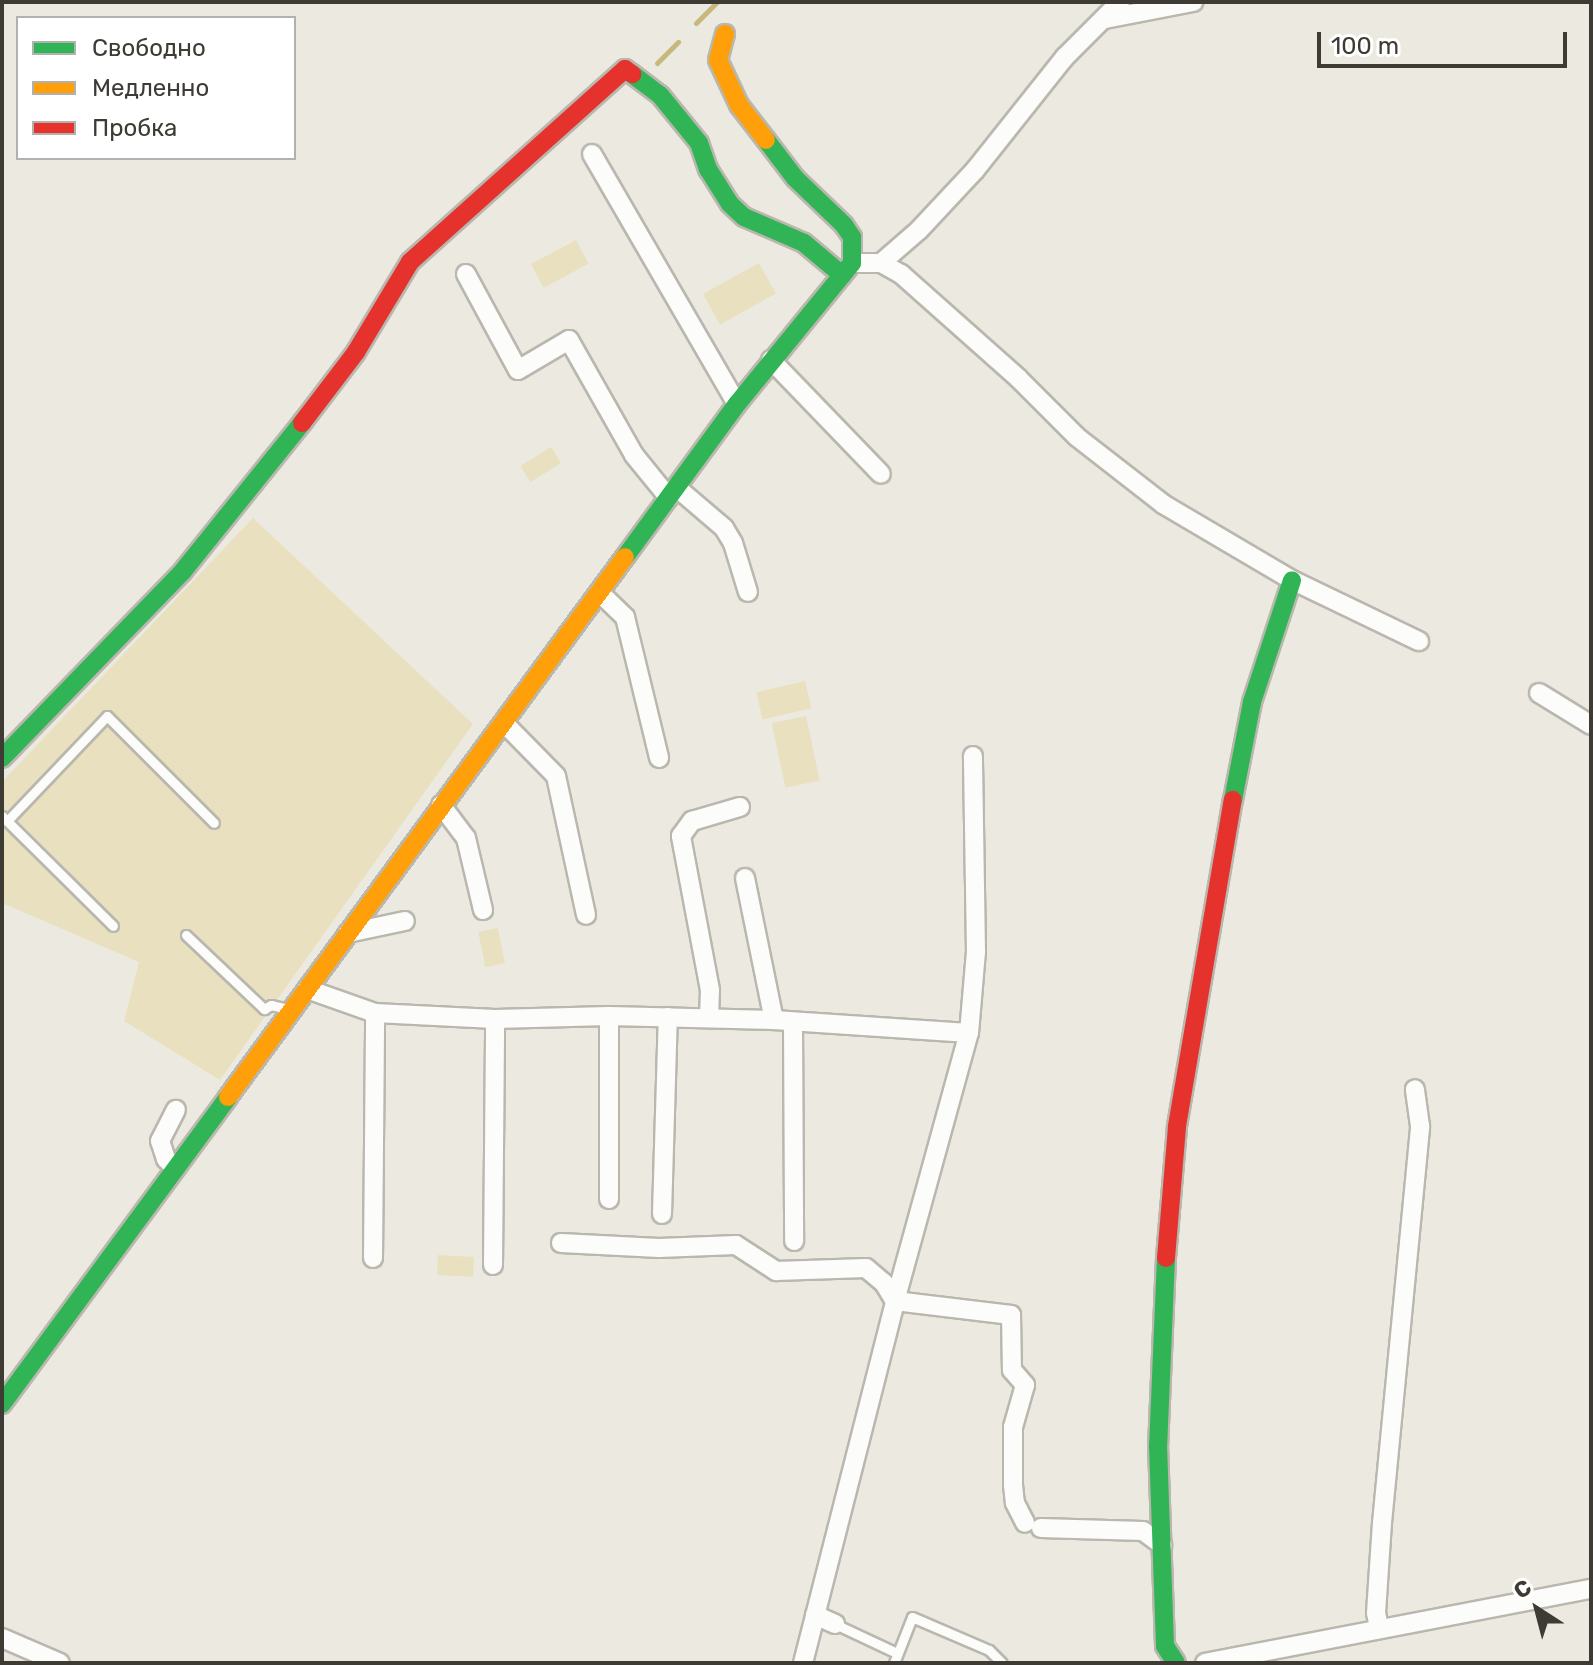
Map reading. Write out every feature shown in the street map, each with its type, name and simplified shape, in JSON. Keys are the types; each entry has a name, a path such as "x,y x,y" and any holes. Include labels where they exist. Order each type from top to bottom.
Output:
{"street":[{"path":"2,758 183,571 240,504 356,352 410,262 444,228 625,69 660,95 699,143 708,169 730,204 744,217 804,243 847,269 881,263 919,230 975,170 1065,57 1120,2"},
{"path":"1105,19 1193,2"},
{"path":"2,1404 737,404 847,269 852,237 844,225 795,178 739,105 718,60 725,34"},
{"path":"592,154 737,404"},
{"path":"881,263 927,295 1121,473 1202,529 1292,580 1419,641"},
{"path":"466,274 518,370 569,340 634,455 672,493 724,528 733,543 748,592"},
{"path":"771,360 881,474"},
{"path":"1176,1663 1165,1646 1160,1370 1177,1126 1221,859 1252,702 1267,664 1292,580"},
{"path":"599,592 625,617 659,758"},
{"path":"1539,693 1591,725"},
{"path":"504,723 556,776 586,915"},
{"path":"803,1663 895,1301 969,1033 976,952 973,756"},
{"path":"441,805 466,838 483,910"},
{"path":"709,1018 710,990 681,836 692,821 740,807"},
{"path":"745,878 784,1022 794,1241"},
{"path":"348,933 405,921"},
{"path":"307,989 375,1013 495,1019 609,1016 709,1018 969,1033"},
{"path":"373,1258 375,1013"},
{"path":"609,1016 609,1199"},
{"path":"662,1214 668,1017"},
{"path":"493,1265 495,1019"},
{"path":"1379,1628 1376,1613 1382,1523 1420,1126 1415,1089"},
{"path":"175,1168 166,1159 160,1141 176,1110"},
{"path":"561,1243 659,1248 736,1245 776,1271 866,1268 884,1283 895,1301"},
{"path":"895,1301 1011,1315 1012,1370 1025,1385 1013,1427 1013,1485 1015,1503 1033,1525 1143,1531 1162,1545"},
{"path":"1205,1663 1591,1589"},
{"path":"815,1615 835,1624"},
{"path":"2,1638 54,1662"}],"lane":[{"path":"113,926 4,818 107,716 214,823"},
{"path":"186,935 264,1009 271,1005 292,1010"},
{"path":"835,1624 895,1658 912,1617 989,1650 1002,1663"}],"shaded area":[{"path":"576,240 589,264 544,288 531,264"},
{"path":"759,263 776,294 720,325 703,294"},
{"path":"551,447 561,463 531,482 520,466"},
{"path":"253,518 473,724 220,1080 124,1021 139,962 2,903 2,782"},
{"path":"805,681 811,708 763,720 756,692"},
{"path":"806,716 820,781 785,788 772,723"},
{"path":"498,928 505,963 485,967 478,932"},
{"path":"438,1255 474,1257 473,1277 437,1275"}],"waterway":[{"path":"696,23 717,2"},
{"path":"657,63 678,42"}],"traffic: fast":[{"path":"632,74 660,95 699,143 708,169 730,204 744,217 804,243 842,275"},
{"path":"625,557 737,404 852,263 852,237 844,225 795,178 766,140"},
{"path":"2,758 183,571 302,423"},
{"path":"1233,800 1252,702 1292,580"},
{"path":"2,1404 228,1097"},
{"path":"1166,1258 1158,1445 1165,1646 1176,1663"}],"traffic: slow":[{"path":"725,34 718,60 739,105 766,140"},
{"path":"228,1097 625,557"}],"traffic: jam":[{"path":"302,423 356,352 410,262 625,69 632,74"},
{"path":"1166,1258 1177,1126 1233,800"}]}
